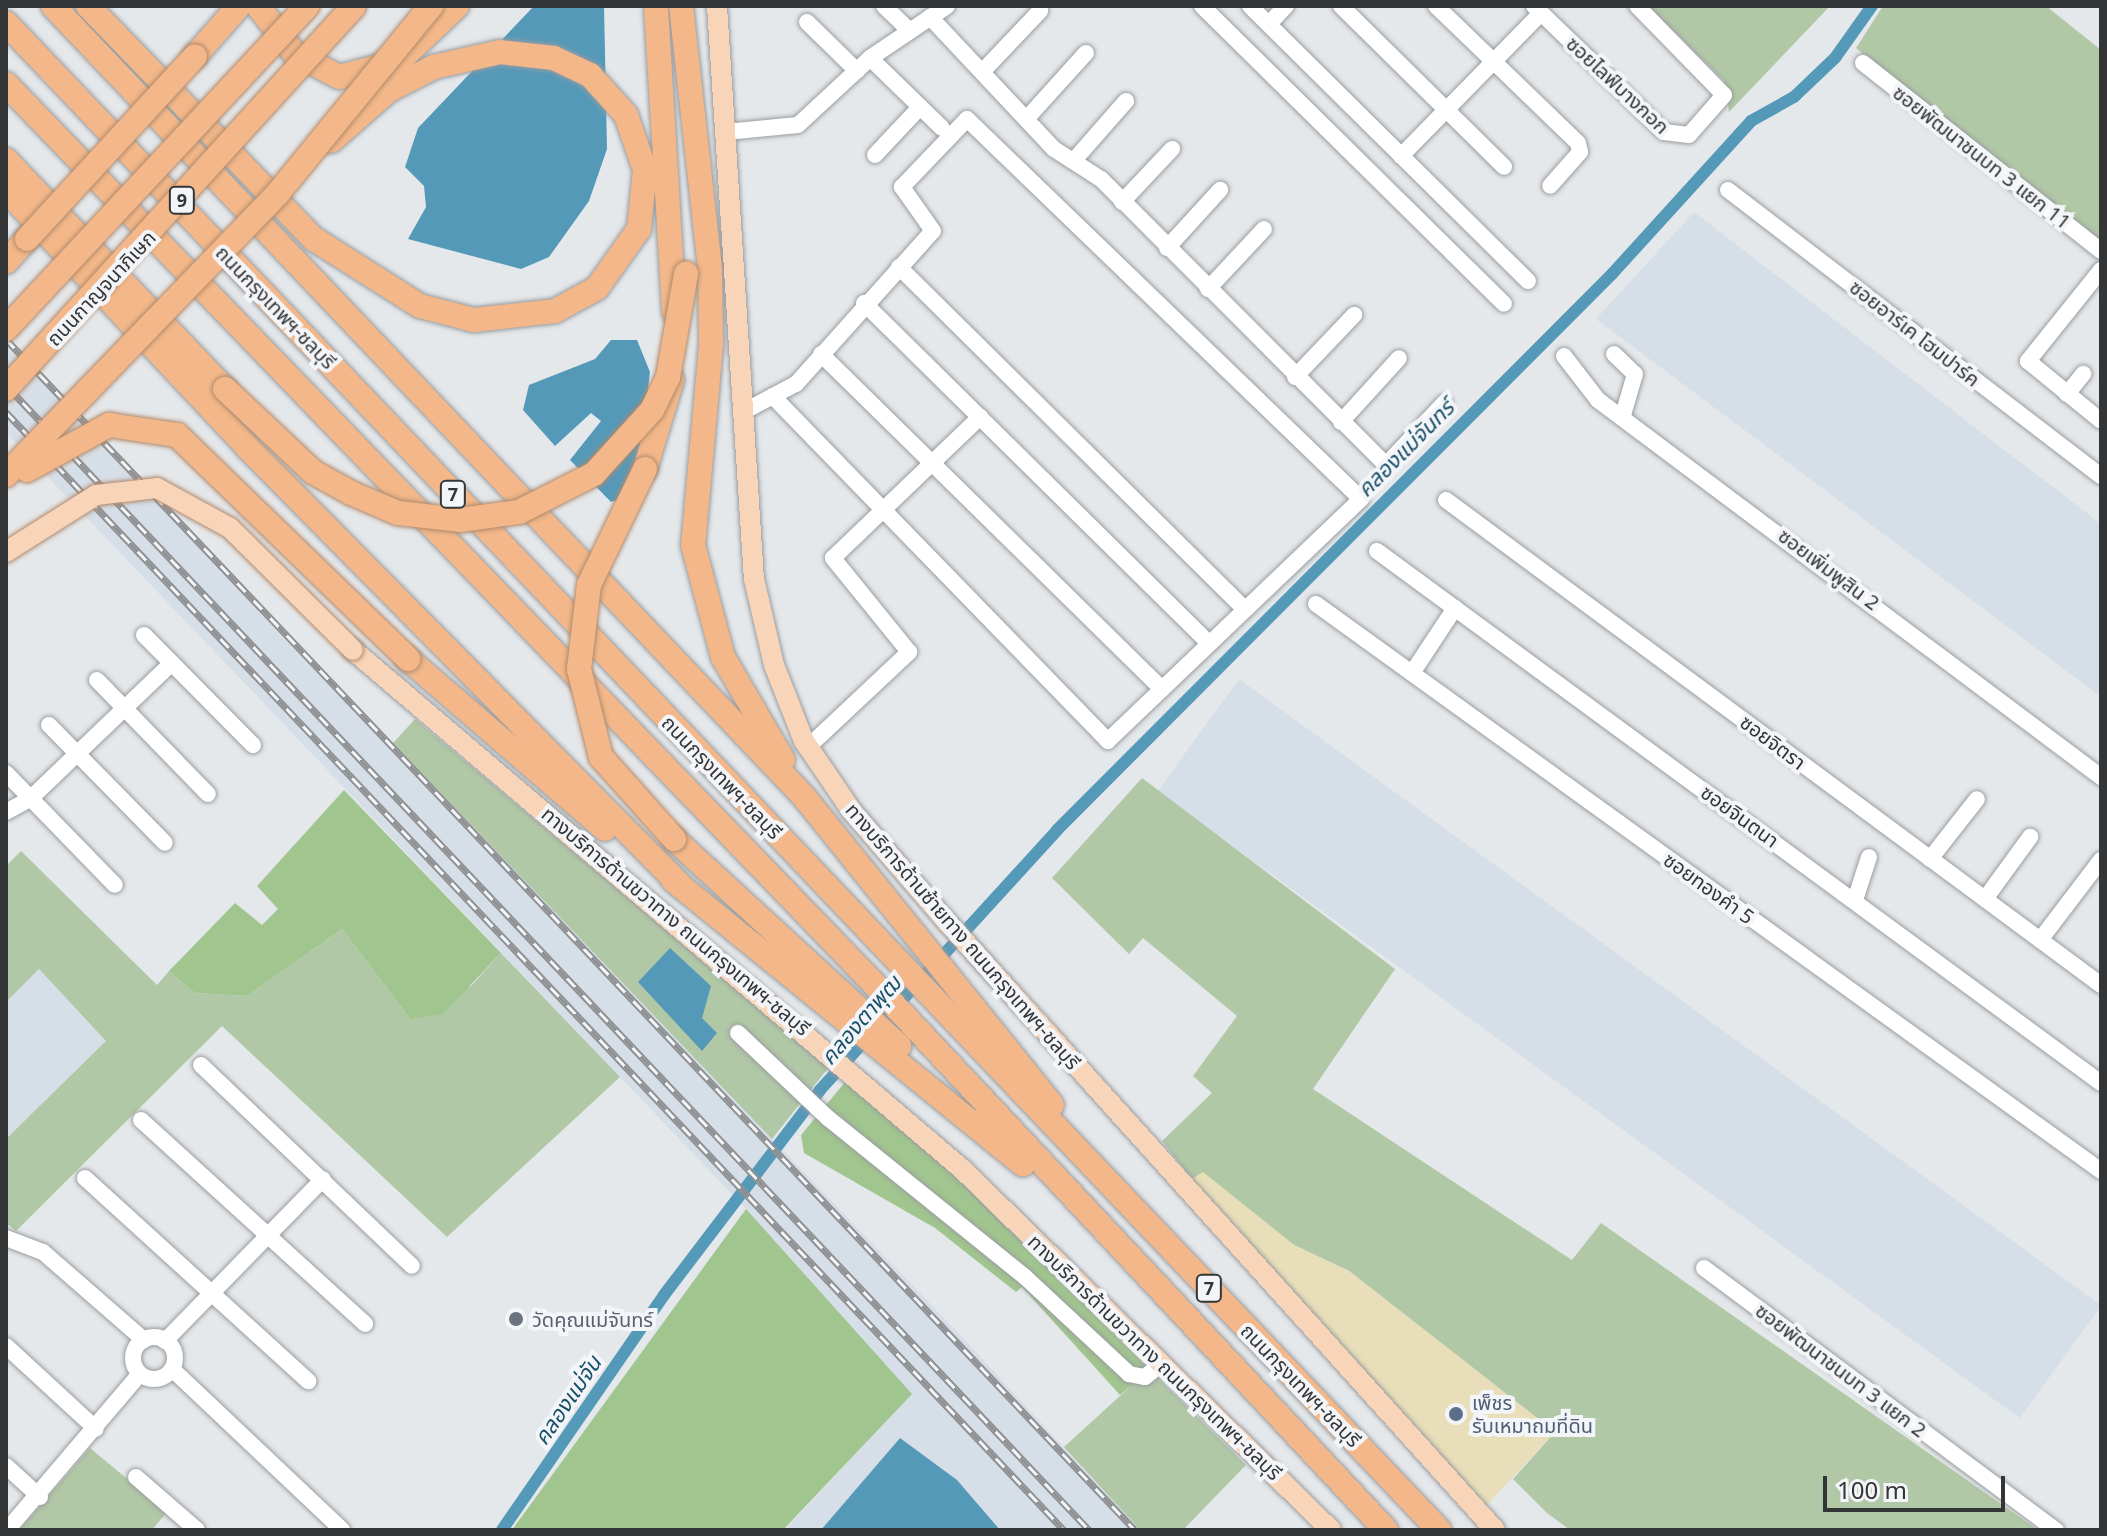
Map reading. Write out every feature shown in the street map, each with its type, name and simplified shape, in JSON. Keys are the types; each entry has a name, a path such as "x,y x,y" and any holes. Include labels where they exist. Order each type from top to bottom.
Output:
{"highway":[{"path":"53,6 121,73 805,798 955,979 1116,1190"},
{"path":"6,475 278,193 389,90 423,72 500,52 554,58 609,92 639,144 644,204 628,253 597,288 555,311 474,320 420,306 314,239 88,6"},
{"path":"6,262 239,6"},
{"path":"258,6 294,53 339,77 399,61 457,6"},
{"name":"ถนนกาญจนาภิเษก","path":"6,329 307,6"},
{"name":"ถนนกาญจนาภิเษก","path":"6,389 354,6"},
{"path":"278,193 431,6"},
{"path":"656,6 673,372 655,447 589,585 579,669 601,757 674,839 854,1016 960,1113 1081,1211"},
{"path":"6,160 225,389 313,472 351,493 398,513 460,520 519,512 594,474 652,410 668,377 686,274 667,6"},
{"path":"681,6 710,270 711,345 693,506 698,578 723,657 805,798"},
{"name":"ถนนกรุงเทพฯ-ชลบุรี","path":"6,23 1439,1530"},
{"name":"ถนนกรุงเทพฯ-ชลบุรี","path":"6,84 881,991 1081,1211 1386,1530"},
{"path":"9,193 247,447 683,888"},
{"path":"6,255 27,239"},
{"path":"6,484 71,440 109,425 177,435 408,659 683,888 854,1016"}],"main road":[{"name":"ทางบริการด้านซ้ายทาง ถนนกรุงเทพฯ-ชลบุรี","path":"717,6 754,579 774,665 808,747 851,810 948,923 1495,1530"},
{"name":"ทางบริการด้านขวาทาง ถนนกรุงเทพฯ-ชลบุรี","path":"6,552 96,495 157,488 230,528 353,650 862,1079 1331,1530"}],"street":[{"path":"884,6 910,31"},
{"path":"726,132 798,125 870,58 947,6"},
{"path":"1202,6 1504,304"},
{"path":"1250,6 1528,281"},
{"path":"1269,24 1286,6"},
{"path":"1341,6 1504,167"},
{"path":"1436,6 1581,148 1550,186"},
{"name":"ซอยไลฟ์บางกอก","path":"1538,10 1664,132 1681,138 1722,100 1721,88 1637,6"},
{"path":"1401,156 1493,62 1538,10"},
{"path":"983,71 1040,11"},
{"path":"930,17 1029,116 1054,149 1076,158 1386,465 1444,403"},
{"path":"807,22 857,71"},
{"path":"1029,116 1086,53"},
{"path":"870,58 942,128"},
{"name":"ซอยพัฒนาชนบท 3 แยก 11","path":"1863,63 2101,251"},
{"path":"1076,158 1126,101"},
{"path":"875,155 920,107"},
{"path":"743,412 773,396 796,384 864,303 933,231 902,187 967,119 1361,499 1108,741 773,396"},
{"path":"1122,202 1172,149"},
{"path":"1167,248 1220,190"},
{"name":"ซอยอาร์เค โฮมปาร์ค","path":"1728,190 2101,476"},
{"path":"1208,289 1264,229"},
{"path":"899,267 1245,609"},
{"path":"2101,270 2028,361 2101,421"},
{"path":"864,303 1209,643"},
{"path":"1295,377 1354,315"},
{"path":"821,354 1162,689"},
{"path":"1614,354 1635,374 1623,415"},
{"name":"ซอยเพิ่มพูสิน 2","path":"1564,356 1586,389 2101,777"},
{"path":"1341,422 1399,358"},
{"path":"2067,394 2083,374"},
{"path":"808,747 909,652 833,564 883,509 980,417"},
{"name":"ซอยจิตรา","path":"1446,500 2101,985"},
{"name":"ซอยจินตนา","path":"1377,551 2101,1083"},
{"name":"ซอยทองคำ 5","path":"1316,604 2101,1171"},
{"path":"1412,673 1455,608"},
{"path":"144,635 253,745"},
{"path":"6,812 31,798 172,663"},
{"path":"97,680 208,794"},
{"path":"49,725 165,843"},
{"path":"6,773 115,885"},
{"path":"1930,859 1977,799"},
{"path":"1985,899 2030,837"},
{"path":"1855,900 1869,857"},
{"path":"2040,940 2101,860"},
{"path":"738,1033 828,1118 1024,1276 1129,1374 1145,1377 1161,1364"},
{"path":"201,1065 412,1266"},
{"path":"141,1120 365,1324"},
{"path":"85,1178 308,1381"},
{"path":"6,1238 43,1252 144,1340 165,1341 323,1179"},
{"name":"ซอยพัฒนาชนบท 3 แยก 2","path":"1704,1268 2056,1530"},
{"path":"140,1374 133,1356 144,1340"},
{"path":"165,1341 172,1369 342,1530"},
{"path":"6,1346 96,1429"},
{"path":"140,1374 157,1379 172,1369"},
{"path":"7,1530 40,1497 140,1374"},
{"path":"6,1466 40,1497"},
{"path":"136,1477 197,1530"}],"shaded area":[{"path":"1694,212 2101,524 2101,697 1596,319"},
{"path":"6,339 963,1338 1140,1530 785,1530 911,1394 746,1209 6,433"},
{"path":"1239,679 2101,1305 2020,1418 1157,791"},
{"path":"39,969 107,1041 6,1139 6,1002"}],"green space":[{"path":"1648,6 1830,6 1729,112 1724,81"},
{"path":"1883,6 2046,6 2101,50 2101,246 1856,48"},
{"path":"415,719 829,1067 772,1139 393,743"},
{"path":"1142,778 1395,969 1313,1089 1572,1260 1601,1223 2038,1530 1570,1530 1547,1513 1513,1479 1555,1432 1349,1271 1294,1245 1203,1173 1192,1179 1162,1141 1212,1093 1193,1076 1237,1016 1143,938 1129,954 1052,878"},
{"path":"344,790 501,953 443,1014 410,1019 342,929 247,996 195,993 169,971 235,903 262,925 278,909 257,886"},
{"path":"21,851 157,985 169,971 195,993 247,996 342,929 410,1019 472,985 501,953 620,1077 447,1237 222,1026 16,1231 6,1223 6,1139 106,1041 39,969 6,1002 6,866"},
{"path":"846,1081 937,1157 1159,1379 1133,1384 1120,1395 1022,1287 1016,1292 935,1228 804,1153 801,1135"},
{"path":"746,1209 912,1394 783,1530 512,1530"},
{"path":"1159,1379 1246,1465 1183,1530 1140,1530 1064,1447 1133,1384"},
{"path":"90,1448 167,1512 152,1530 19,1530"}],"sand":[{"path":"1203,1172 1294,1245 1349,1271 1555,1432 1485,1507 1192,1179"}],"water":[{"path":"534,6 604,6 607,149 589,201 549,257 521,269 408,239 426,207 424,186 405,167 418,128"},
{"path":"611,340 637,340 650,372 636,494 611,502 570,460 601,421 591,413 555,446 523,410 529,385 595,359"},
{"path":"670,948 711,986 702,1018 717,1033 702,1051 638,982"},
{"path":"900,1438 957,1480 1000,1530 821,1530"}],"waterway":[{"path":"502,1530 664,1295 820,1090 1057,830 1612,274 1751,121 1794,97 1835,58 1872,6"}],"railway":[{"path":"6,339 1135,1530"},
{"path":"6,385 1089,1530"},
{"path":"6,412 1064,1530"}],"place":[{"name":"วัดคุณแม่จันทร์","path":"516,1319"},
{"name":"เพ็ชร รับเหมาถมที่ดิน","path":"1456,1414"}],"water label":[{"name":"คลองแม่จันทร์","path":"1405,448"},
{"name":"คลองตาพุฒ","path":"860,1020"},
{"name":"คลองแม่จัน","path":"567,1400"}]}
